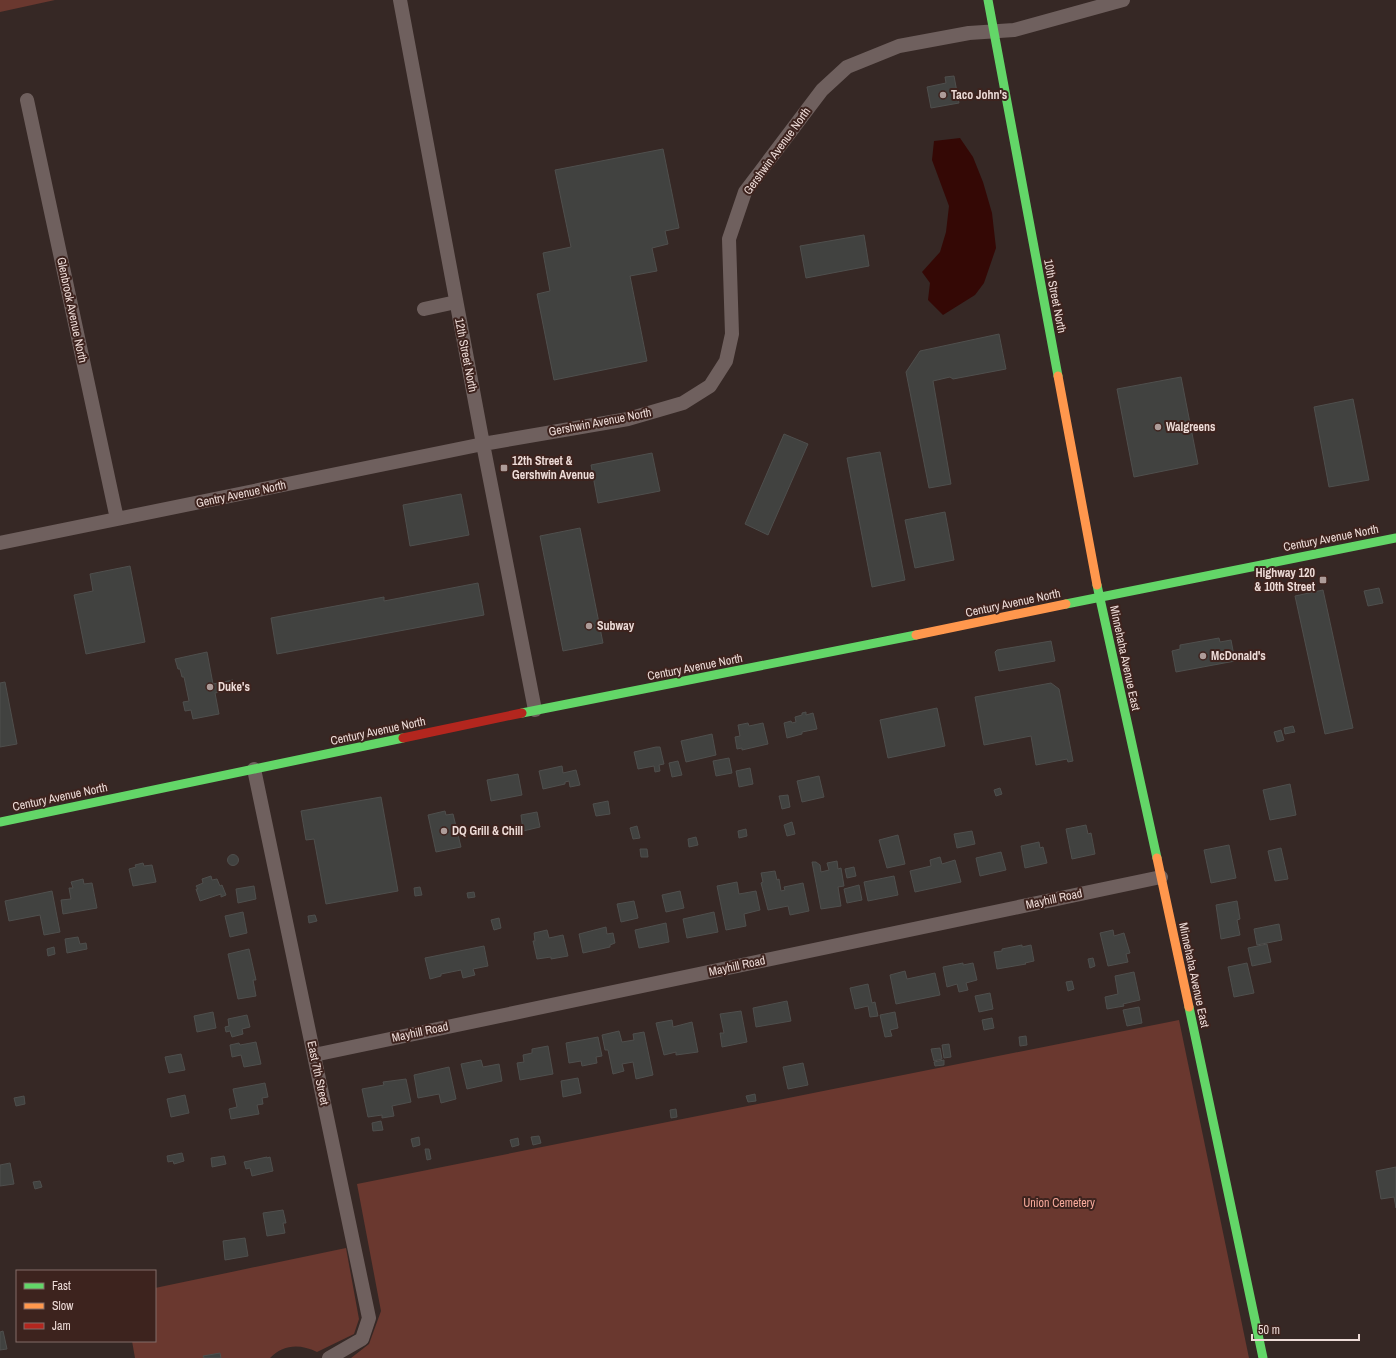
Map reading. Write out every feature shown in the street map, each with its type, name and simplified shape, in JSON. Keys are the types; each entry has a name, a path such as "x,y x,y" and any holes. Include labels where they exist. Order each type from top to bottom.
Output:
{"main road":[{"name":"10th Street North","path":"988,0 1099,597"},
{"name":"Century Avenue North","path":"0,822 535,710 633,692 1396,538"},
{"name":"Minnehaha Avenue East","path":"1099,597 1161,877 1263,1358"}],"street":[{"name":"12th Street North","path":"400,0 456,302 535,710"},
{"name":"Gershwin Avenue North","path":"483,444 628,419 683,403 710,386 726,361 732,334 729,239 744,192 822,90 847,67 899,46 969,33 1014,30 1123,0"},
{"name":"Glenbrook Avenue North","path":"27,100 117,519"},
{"path":"424,309 456,302"},
{"name":"Gentry Avenue North","path":"0,544 483,444"},
{"name":"East 7th Street","path":"254,769 368,1318 362,1339 329,1358"},
{"name":"Mayhill Road","path":"314,1055 1161,877"}],"green space":[{"path":"0,0 55,0 0,12"},
{"name":"Union Cemetery","path":"1179,1020 1249,1358 351,1358 369,1344 381,1311 357,1184"},
{"path":"346,1248 359,1319 354,1334 317,1352 311,1349 292,1347 275,1353 270,1358 135,1358 132,1342 156,1342 156,1288"}],"shaded area":[{"path":"960,138 973,157 983,182 992,213 996,248 984,283 975,295 943,315 928,300 930,283 922,272 940,252 946,232 949,206 932,160 934,141"}],"building":[{"name":"Taco John's","path":"954,76 959,103 931,108 927,87 946,83 945,77"},
{"path":"663,149 679,228 665,231 668,244 652,248 657,271 630,276 647,361 554,380 537,294 550,291 543,253 571,247 555,170"},
{"path":"864,235 869,266 806,278 800,246"},
{"path":"999,334 1006,369 953,379 950,377 933,381 951,484 929,488 906,372 920,351"},
{"name":"Walgreens","path":"1181,377 1198,464 1134,477 1117,389"},
{"path":"1353,399 1369,480 1329,487 1314,407"},
{"path":"784,434 808,444 768,535 745,524"},
{"path":"880,452 905,580 872,587 847,458"},
{"path":"652,453 660,491 598,503 591,465"},
{"path":"461,494 469,535 410,546 403,505"},
{"path":"945,512 954,560 915,568 905,520"},
{"path":"580,528 603,643 563,651 540,536"},
{"path":"130,566 145,642 86,654 74,595 93,591 90,574"},
{"path":"478,583 484,615 277,654 271,618 384,597 384,601"},
{"path":"1379,588 1383,603 1368,606 1364,591"},
{"path":"1323,590 1353,728 1325,734 1295,596"},
{"name":"McDonald's","path":"1219,638 1220,642 1231,640 1235,661 1176,672 1172,651 1180,649 1180,645"},
{"path":"1051,641 1055,661 999,671 995,652 997,650"},
{"name":"Duke's","path":"207,652 213,684 233,680 235,689 215,693 219,714 193,719 191,710 185,711 183,702 189,701 184,677 182,677 180,669 178,669 175,659"},
{"path":"5,682 17,744 0,747 0,683"},
{"path":"1051,683 1059,689 1073,761 1068,762 1067,759 1036,765 1031,736 984,745 975,697"},
{"path":"937,708 945,746 888,758 880,720"},
{"path":"806,712 806,715 813,713 817,729 802,732 802,734 787,738 784,723 791,721 792,723 796,722 795,717"},
{"path":"748,723 749,726 763,723 768,744 742,750 742,748 737,749 735,737 740,736 738,725"},
{"path":"1293,726 1295,732 1285,734 1284,728"},
{"path":"1281,730 1284,740 1277,742 1274,732"},
{"path":"712,734 716,755 686,762 681,741"},
{"path":"660,747 664,764 659,765 660,771 655,772 654,766 638,769 634,752"},
{"path":"729,758 732,773 716,776 713,761"},
{"path":"678,761 682,775 672,777 669,763"},
{"path":"562,766 563,773 576,770 580,785 570,787 569,781 565,782 565,784 543,789 539,771"},
{"path":"750,768 753,784 739,787 736,771"},
{"path":"518,774 522,795 491,801 487,780"},
{"path":"819,776 824,797 802,802 797,781"},
{"path":"1290,784 1296,815 1270,820 1263,790"},
{"path":"1000,788 1002,794 996,796 994,790"},
{"path":"788,795 790,807 782,809 779,796"},
{"path":"381,797 398,891 326,904 314,839 306,840 301,811"},
{"path":"608,801 610,814 596,816 593,804"},
{"name":"DQ Grill & Chill","path":"445,811 446,815 453,814 461,847 436,852 428,815"},
{"path":"537,812 540,827 523,831 521,815"},
{"path":"792,822 795,834 787,836 784,825"},
{"path":"1086,825 1088,834 1091,833 1095,854 1072,859 1066,829"},
{"path":"637,826 640,838 633,839 630,828"},
{"path":"746,829 747,836 739,838 738,831"},
{"path":"972,831 975,844 957,848 954,834"},
{"path":"898,835 905,864 887,868 879,840"},
{"path":"696,837 698,845 689,847 688,839"},
{"path":"1039,842 1040,848 1043,847 1047,863 1025,868 1021,846"},
{"path":"1229,845 1236,878 1211,883 1204,850"},
{"path":"1281,848 1288,879 1275,881 1268,851"},
{"path":"640,849 647,849 648,857 641,857"},
{"path":"1001,852 1006,870 980,876 976,858"},
{"path":"233,854 237,856 239,860 237,864 233,866 229,864 227,860 229,856"},
{"path":"940,857 942,864 955,860 961,882 915,892 910,871 931,866 930,860"},
{"path":"837,861 838,869 841,868 844,886 838,887 841,906 821,909 812,862 816,862 820,865 821,872 829,870 827,863"},
{"path":"143,863 144,866 152,865 156,882 133,886 129,869 136,867 135,865"},
{"path":"854,867 856,876 847,878 845,869"},
{"path":"775,871 777,880 779,879 781,891 785,890 784,887 803,883 809,911 790,915 788,906 768,910 761,883 763,882 761,873"},
{"path":"211,876 212,880 217,879 220,886 222,885 226,895 221,897 221,894 200,901 196,886 203,883 202,879"},
{"path":"894,876 898,895 868,901 864,882"},
{"path":"83,879 84,884 92,883 97,908 63,914 61,900 71,899 69,888 73,888 71,882"},
{"path":"737,882 739,894 756,891 760,910 744,914 746,926 726,930 717,886"},
{"path":"859,885 862,900 847,903 844,889"},
{"path":"254,886 256,899 238,903 236,889"},
{"path":"420,887 422,895 415,896 414,888"},
{"path":"52,891 60,932 44,935 40,915 9,921 5,901"},
{"path":"680,891 684,908 666,912 662,895"},
{"path":"474,892 475,897 468,898 467,893"},
{"path":"634,901 638,918 621,922 617,904"},
{"path":"1237,901 1240,919 1237,920 1240,935 1221,939 1216,905"},
{"path":"243,912 247,933 230,937 225,916"},
{"path":"714,912 718,932 687,938 683,919"},
{"path":"315,915 317,921 309,923 308,916"},
{"path":"499,918 501,928 494,930 491,920"},
{"path":"666,923 669,942 639,948 635,930"},
{"path":"1279,924 1282,940 1257,945 1254,929"},
{"path":"606,927 607,934 613,933 615,943 610,945 610,947 583,953 579,934"},
{"path":"547,930 549,938 563,935 568,956 551,959 551,957 537,959 533,941 535,941 534,933"},
{"path":"1113,930 1114,936 1124,933 1130,953 1126,954 1128,962 1108,966 1100,933"},
{"path":"78,937 80,944 86,943 87,949 67,953 65,939"},
{"path":"1267,944 1271,962 1252,966 1248,948"},
{"path":"1022,945 1022,947 1031,945 1034,961 1025,963 1026,964 997,969 994,952"},
{"path":"484,946 488,966 473,969 475,975 463,978 461,970 441,974 441,976 430,979 425,958"},
{"path":"54,947 55,954 48,956 47,949"},
{"path":"249,949 256,980 253,980 256,996 238,999 228,954"},
{"path":"1093,958 1095,966 1090,968 1088,959"},
{"path":"963,963 963,965 973,963 977,980 966,983 968,990 959,992 957,984 947,987 943,967"},
{"path":"1247,963 1254,993 1234,997 1228,967"},
{"path":"905,971 907,979 935,973 940,995 896,1004 890,975"},
{"path":"1134,972 1140,1000 1123,1004 1124,1006 1107,1009 1105,997 1118,994 1115,976"},
{"path":"1072,981 1074,989 1068,991 1066,982"},
{"path":"868,984 872,1003 875,1002 878,1016 870,1017 868,1006 855,1009 850,988"},
{"path":"990,993 993,1009 979,1012 975,996"},
{"path":"787,1001 791,1021 756,1027 753,1008"},
{"path":"1139,1007 1142,1023 1127,1026 1123,1010"},
{"path":"741,1011 747,1042 722,1047 720,1033 724,1033 720,1014"},
{"path":"213,1012 216,1028 197,1032 194,1016"},
{"path":"895,1012 898,1028 890,1030 892,1036 885,1037 880,1015"},
{"path":"247,1015 250,1027 242,1029 243,1034 232,1037 230,1031 226,1032 225,1027 229,1026 228,1019"},
{"path":"992,1018 994,1028 984,1030 982,1020"},
{"path":"672,1020 673,1027 692,1022 698,1052 676,1055 676,1052 664,1055 656,1023"},
{"path":"619,1031 622,1042 634,1040 633,1034 644,1032 653,1075 636,1079 633,1062 622,1064 624,1071 613,1074 608,1050 605,1050 602,1035"},
{"path":"1026,1036 1027,1045 1020,1046 1019,1037"},
{"path":"598,1037 602,1056 596,1057 597,1063 582,1066 581,1061 569,1063 566,1043"},
{"path":"256,1042 261,1064 244,1067 241,1055 232,1057 230,1045"},
{"path":"949,1044 951,1057 944,1058 942,1045"},
{"path":"548,1046 553,1074 520,1080 517,1063 524,1062 523,1055 532,1053 532,1049"},
{"path":"940,1048 942,1059 934,1061 931,1049"},
{"path":"181,1054 185,1070 169,1073 165,1057"},
{"path":"481,1060 483,1067 499,1064 502,1081 467,1089 461,1064"},
{"path":"944,1060 944,1065 935,1066 934,1062"},
{"path":"803,1063 808,1085 788,1089 783,1067"},
{"path":"449,1067 456,1099 441,1103 439,1094 418,1098 414,1075"},
{"path":"578,1078 581,1093 563,1097 561,1081"},
{"path":"406,1079 411,1102 392,1106 394,1116 382,1118 382,1115 368,1117 362,1089 384,1085 383,1082"},
{"path":"265,1083 268,1097 262,1098 263,1104 257,1105 259,1114 231,1119 229,1109 237,1107 233,1089"},
{"path":"755,1094 756,1101 748,1102 746,1096"},
{"path":"185,1095 189,1113 171,1117 167,1099"},
{"path":"24,1096 25,1104 16,1106 14,1098"},
{"path":"676,1109 677,1117 671,1118 670,1110"},
{"path":"381,1121 383,1130 373,1131 372,1123"},
{"path":"539,1136 541,1143 533,1145 531,1137"},
{"path":"419,1137 420,1145 413,1147 411,1139"},
{"path":"518,1138 519,1145 512,1147 510,1140"},
{"path":"425,1149 429,1149 431,1159 427,1160"},
{"path":"182,1153 184,1161 174,1164 173,1161 168,1162 167,1156"},
{"path":"224,1156 226,1164 212,1167 211,1158"},
{"path":"270,1157 273,1171 252,1176 250,1168 246,1169 244,1162"},
{"path":"10,1163 14,1184 0,1186 0,1165"},
{"path":"1396,1167 1396,1208 1394,1197 1381,1199 1376,1171"},
{"path":"40,1181 42,1187 35,1189 33,1182"},
{"path":"283,1210 286,1223 283,1223 285,1233 267,1236 263,1213"},
{"path":"245,1238 248,1256 225,1260 223,1241"},
{"path":"3,1331 7,1349 0,1350 0,1332"},
{"path":"220,1353 221,1358 204,1358 203,1356"}],"traffic: fast":[{"path":"988,0 1058,376"},
{"path":"1066,604 1396,538"},
{"path":"1097,585 1157,858"},
{"path":"522,713 916,635"},
{"path":"0,822 403,738"},
{"path":"1189,1007 1263,1358"}],"traffic: slow":[{"path":"1058,376 1097,585"},
{"path":"916,635 1066,604"},
{"path":"1157,858 1189,1007"}],"traffic: jam":[{"path":"403,738 522,713"}],"place":[{"name":"Taco John's","path":"943,95"},
{"name":"Walgreens","path":"1158,427"},
{"name":"12th Street & Gershwin Avenue","path":"504,468"},
{"name":"Highway 120 & 10th Street","path":"1323,580"},
{"name":"Subway","path":"589,626"},
{"name":"McDonald's","path":"1203,656"},
{"name":"Duke's","path":"210,687"},
{"name":"DQ Grill & Chill","path":"444,831"}]}
